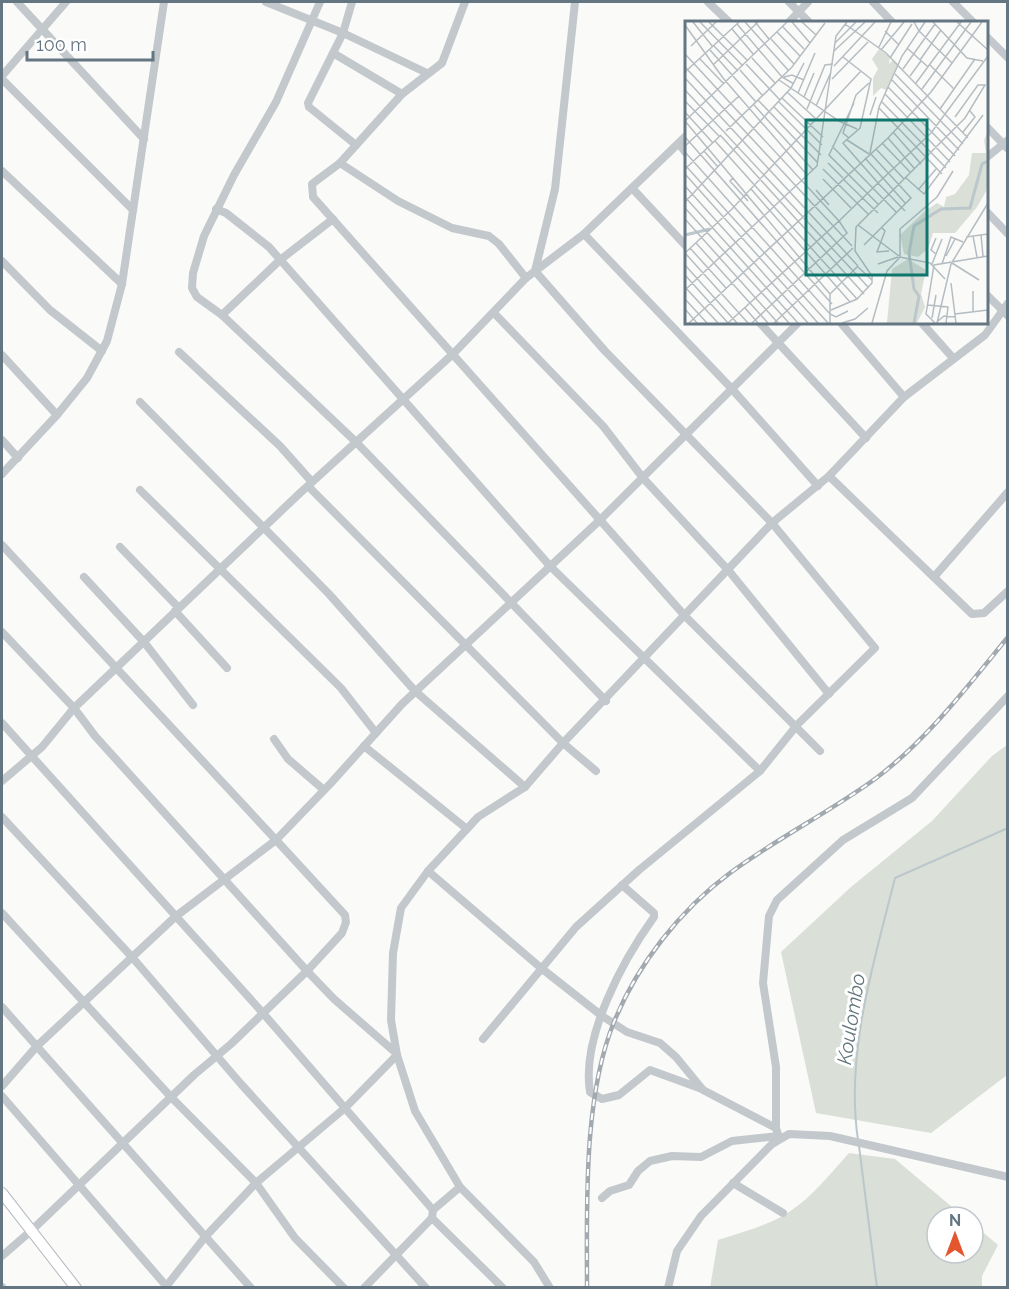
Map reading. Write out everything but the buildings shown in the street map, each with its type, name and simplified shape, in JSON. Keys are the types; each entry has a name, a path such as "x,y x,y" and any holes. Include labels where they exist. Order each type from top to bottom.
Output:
{"street":[{"path":"17,2 144,139"},
{"path":"66,2 2,78 133,210"},
{"path":"2,474 57,415 87,378 107,341 122,284 164,2"},
{"path":"266,2 343,33 427,73"},
{"path":"320,2 276,102 216,209 204,236 193,273 192,288 197,297 222,315 356,442 509,604 606,701"},
{"path":"352,2 343,33 309,100 309,107 356,145"},
{"path":"465,2 444,60 402,94 340,163 312,184 310,190 313,197 685,616 797,725 820,751"},
{"path":"535,271 555,189 575,2"},
{"path":"708,2 728,21"},
{"path":"789,2 808,21"},
{"path":"790,21 808,2"},
{"path":"873,2 891,21"},
{"path":"953,2 972,21"},
{"path":"988,37 1008,58"},
{"path":"333,53 402,94"},
{"path":"988,127 1006,144 988,157"},
{"path":"2,781 32,756 56,732 74,708 264,527 453,354 526,278 584,234 685,138"},
{"path":"679,144 685,151"},
{"path":"340,163 398,201 452,228 489,236 499,244 526,278"},
{"path":"2,171 122,284"},
{"path":"632,188 685,244"},
{"path":"216,209 246,228 280,260 550,566 760,771"},
{"path":"988,212 1008,234"},
{"path":"222,315 280,260 333,219"},
{"path":"584,234 732,389 818,486"},
{"path":"2,261 50,310 102,351"},
{"path":"483,1039 576,927 622,885 760,771 797,725 875,648 772,523 605,351 535,271"},
{"path":"550,1287 534,1262 460,1186 415,1111 397,1054 391,1020 393,953 401,908 428,871 467,829 486,810 525,787 563,743 606,701 772,523 829,476 904,397 985,335 1006,310 988,295"},
{"path":"494,313 603,426 643,478 729,571 830,694"},
{"path":"761,324 866,438"},
{"path":"2,1086 37,1046 175,917 276,840 416,691 600,520 798,324"},
{"path":"842,324 904,397"},
{"path":"923,324 953,358"},
{"path":"179,352 280,446 310,484 465,645 563,743 596,771"},
{"path":"2,355 57,415"},
{"path":"140,402 329,594 416,691 525,787"},
{"path":"2,440 18,458"},
{"path":"829,476 972,614 984,614 1008,591"},
{"path":"140,490 341,688 376,733"},
{"path":"934,577 1008,492"},
{"path":"2,544 49,592 116,668 345,915 346,922 342,933 231,1044 171,1097 2,1256"},
{"path":"120,547 227,668"},
{"path":"84,577 144,642 193,705"},
{"path":"2,632 74,708 95,736 334,999 397,1054"},
{"path":"668,1287 672,1262 682,1242 701,1216 778,1134 776,1067 763,983 769,916 777,900 843,840 912,798 1008,696"},
{"path":"2,723 262,1012 433,1214 503,1287"},
{"path":"274,739 288,759 324,790"},
{"path":"364,746 467,829"},
{"path":"2,817 132,957 216,1056 426,1287"},
{"path":"428,871 541,968 602,1016 627,1032 660,1044 676,1058 704,1090"},
{"path":"622,885 654,913 654,917 631,950 602,1016 589,1060 590,1092 602,1099 611,1098 619,1095 650,1070 704,1090 778,1134"},
{"path":"2,913 85,1000 171,1097 256,1183 296,1238 344,1287"},
{"path":"2,1008 251,1287"},
{"path":"2,1096 80,1183 166,1287 206,1237 256,1183 345,1108 397,1054"},
{"path":"602,1198 610,1191 629,1185 638,1170 650,1161 667,1157 701,1157 732,1141 778,1134 824,1135 1008,1177"},
{"path":"733,1183 783,1213"},
{"path":"364,1287 397,1257 460,1186"},
{"path":"2,1193 76,1287"}],"shaded area":[{"path":"1007,745 1007,1075 931,1133 816,1113 781,952 851,887 932,821 992,756"},
{"path":"849,1153 895,1159 950,1205 925,1205 925,1265 985,1265 985,1234 998,1245 982,1276 982,1287 710,1288 718,1240 781,1217 797,1206 828,1177"}],"waterway":[{"name":"Koulombo","path":"858,1140 855,1107 858,1041 871,975 895,878 1008,828"},
{"name":"Koulombo","path":"859,1146 877,1288"}],"railway":[{"path":"587,1288 587,1188 597,1084 614,1022 635,980 677,921 712,888 765,849 857,791 894,764 946,712 1008,637"}]}
